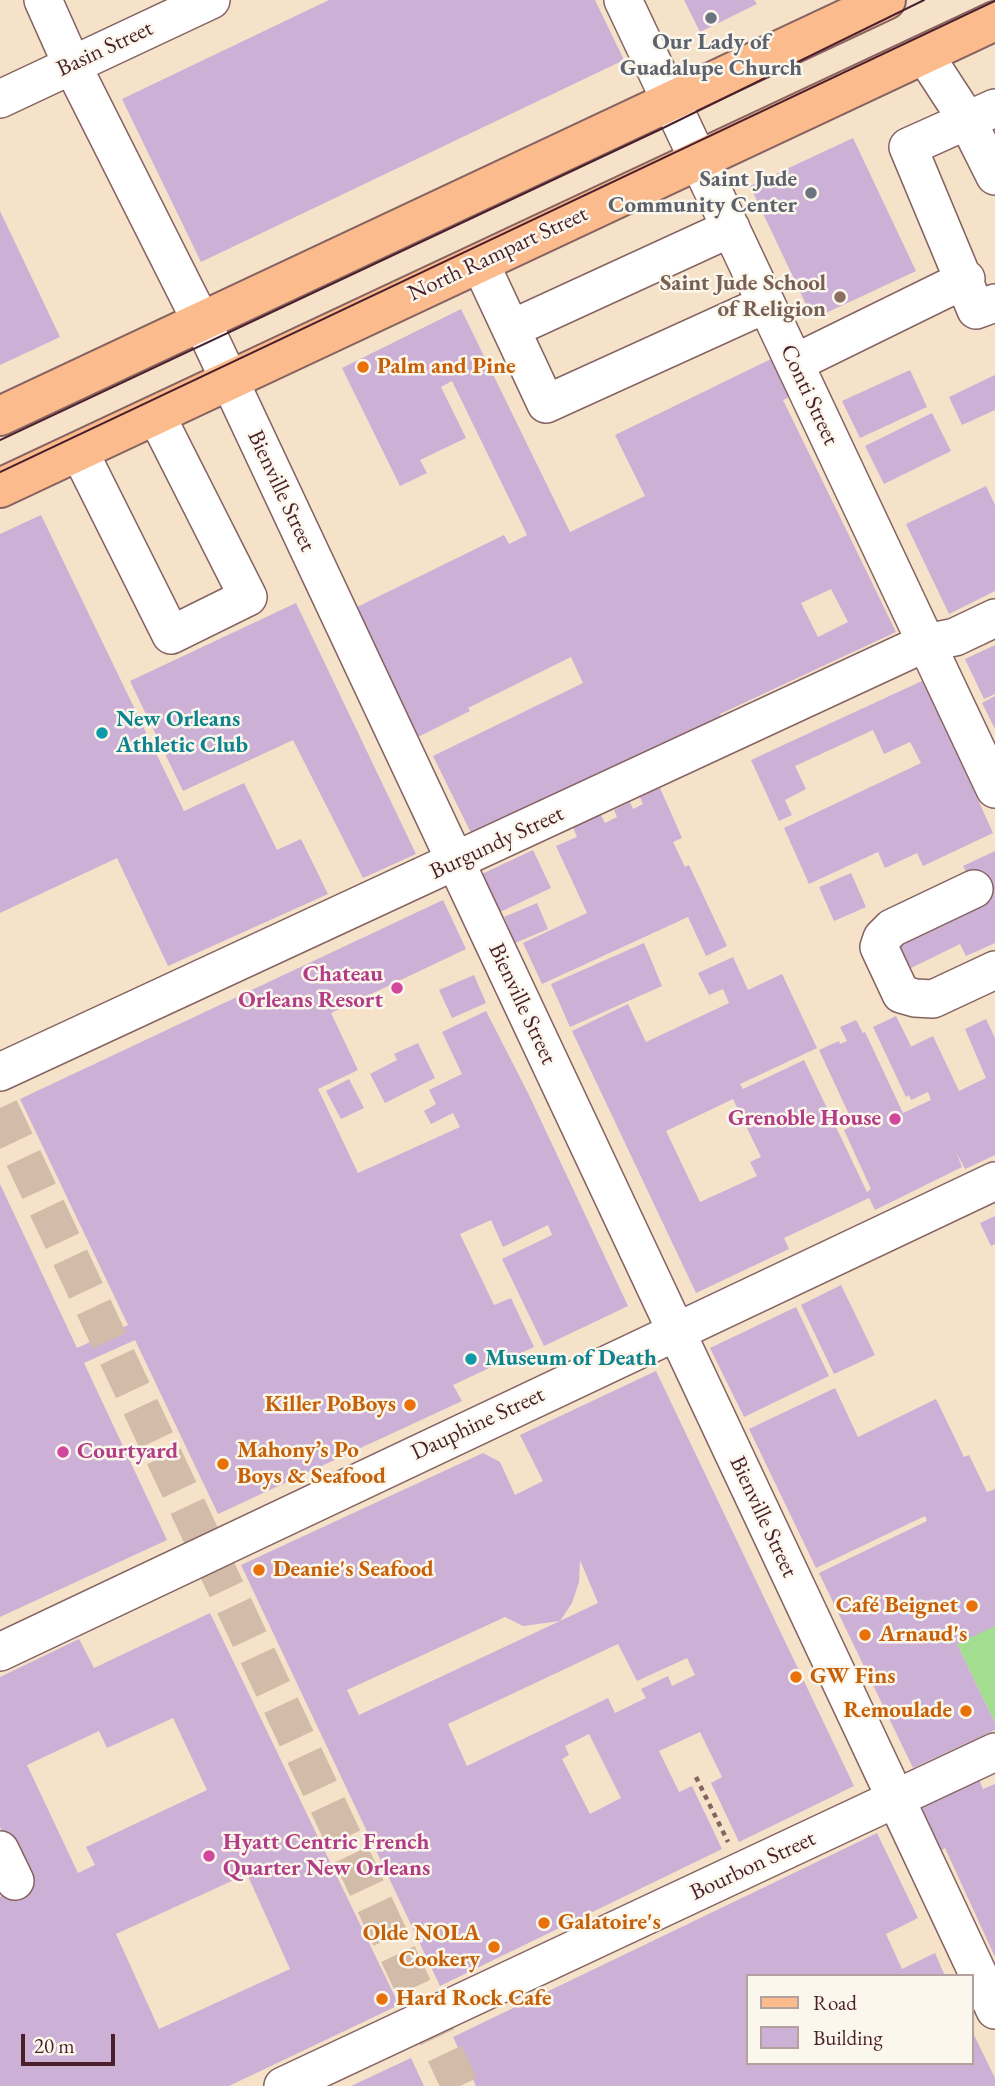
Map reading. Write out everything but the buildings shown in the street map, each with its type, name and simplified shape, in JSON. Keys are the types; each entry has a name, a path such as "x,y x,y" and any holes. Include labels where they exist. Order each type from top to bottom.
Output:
{"main road":[{"path":"0,416 886,0"},
{"name":"North Rampart Street","path":"0,488 995,21"}],"street":[{"name":"Bienville Street","path":"43,0 72,65 229,380 995,2010"},
{"name":"Basin Street","path":"0,99 211,0"},
{"name":"Conti Street","path":"623,0 995,789"},
{"path":"924,54 981,114 995,176"},
{"path":"981,114 908,147 976,310 995,303"},
{"path":"511,329 731,228"},
{"path":"480,263 546,404 766,304"},
{"path":"795,363 965,279"},
{"path":"79,451 171,635 248,597 156,415"},
{"name":"Burgundy Street","path":"0,1072 926,643 955,637 995,618"},
{"path":"974,889 892,928 882,938 879,947 901,993 915,998 933,999 995,970"},
{"name":"Dauphine Street","path":"0,1652 995,1181"},
{"name":"Bourbon Street","path":"283,2086 995,1752"}],"path":[{"path":"696,1777 742,1871"}],"green space":[{"path":"995,1584 995,1723 957,1644"}],"tunnel":[{"path":"0,1108 460,2086"}],"tram line":[{"path":"0,440 659,130 924,0"},
{"path":"0,472 995,1"}],"place":[{"name":"Our Lady of Guadalupe Church","path":"711,18"},
{"name":"Saint Jude Community Center","path":"811,193"},
{"name":"Saint Jude School of Religion","path":"840,297"},
{"name":"Palm and Pine","path":"363,367"},
{"name":"New Orleans Athletic Club","path":"102,733"},
{"name":"Chateau Orleans Resort","path":"397,988"},
{"name":"Grenoble House","path":"895,1119"},
{"name":"Museum of Death","path":"471,1359"},
{"name":"Killer PoBoys","path":"410,1405"},
{"name":"Courtyard","path":"63,1452"},
{"name":"Mahony’s Po Boys & Seafood","path":"223,1464"},
{"name":"Deanie's Seafood","path":"259,1570"},
{"name":"Café Beignet","path":"972,1606"},
{"name":"Arnaud's","path":"865,1635"},
{"name":"GW Fins","path":"796,1677"},
{"name":"Remoulade","path":"966,1711"},
{"name":"Hyatt Centric French Quarter New Orleans","path":"209,1856"},
{"name":"Galatoire's","path":"544,1923"},
{"name":"Olde NOLA Cookery","path":"494,1947"},
{"name":"Hard Rock Cafe","path":"382,1999"}]}
